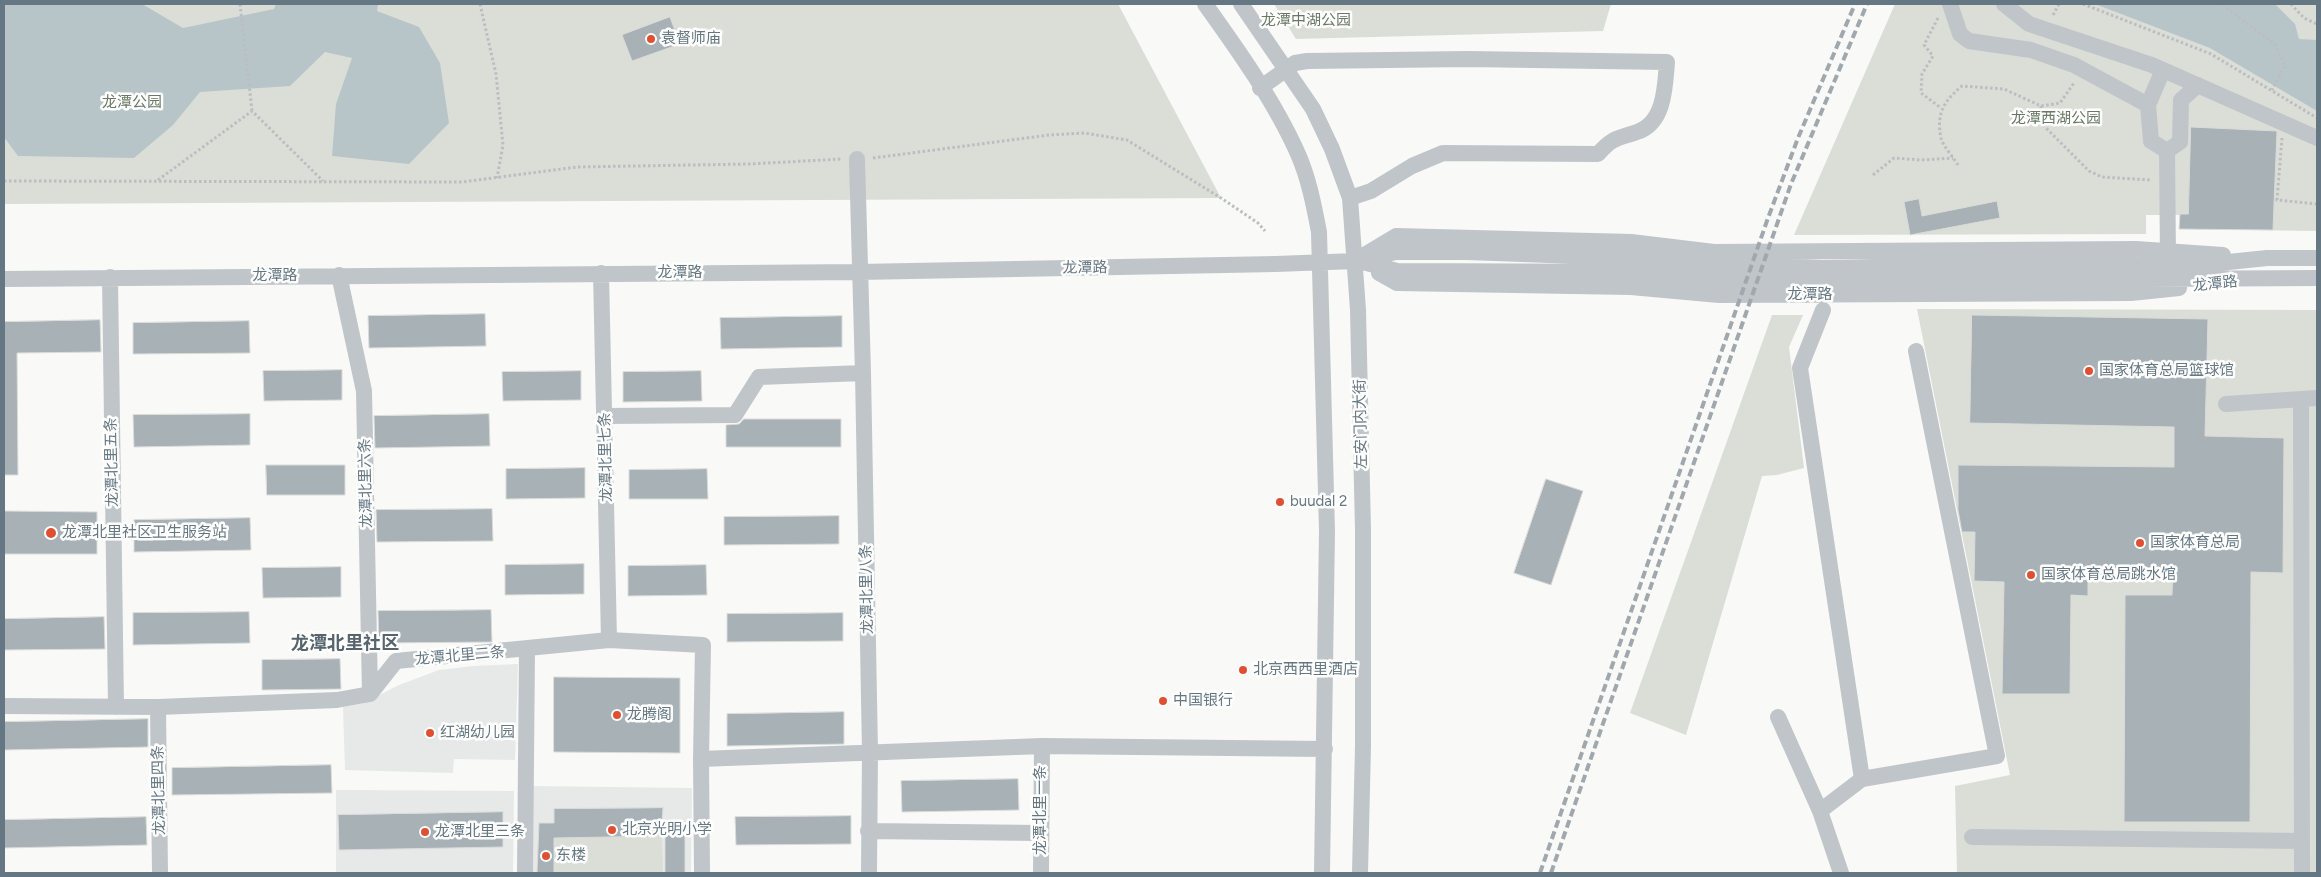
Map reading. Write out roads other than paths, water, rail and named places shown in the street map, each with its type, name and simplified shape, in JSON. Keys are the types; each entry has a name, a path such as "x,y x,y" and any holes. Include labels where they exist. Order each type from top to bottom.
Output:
{"street":[{"path":"1205,4 1279,116 1299,156 1312,198 1318,232 1327,531 1322,873"},
{"name":"左安门内大街","path":"1241,4 1313,109 1332,149 1350,198 1355,261 1363,530 1363,746 1360,873"},
{"path":"2004,4 2029,24 2130,56 2317,138"},
{"path":"1944,10 1960,34 1969,41 2031,50 2084,70 2148,105"},
{"path":"1260,88 1294,63 1307,60 1468,59 1667,62 1666,84 1658,115 1640,131 1610,141 1598,154 1443,153 1412,166 1371,191 1350,198"},
{"path":"2163,70 2148,105 2151,140 2167,151"},
{"path":"2167,151 2180,142 2181,100 2198,85"},
{"path":"2167,151 2168,258"},
{"name":"龙潭北里八条","path":"857,159 859,272 864,373 870,752 869,873"},
{"name":"龙潭路","path":"4,279 859,272 1355,261 1396,252 1467,252 1633,258 1714,265 1823,268 2033,264 2168,258 2190,266 2267,258 2317,258"},
{"name":"龙潭路","path":"1355,261 1397,271 1631,272 1710,279 1800,281 2317,278"},
{"name":"龙潭北里七条","path":"601,273 606,416 609,640"},
{"name":"龙潭北里六条","path":"339,275 364,391 370,694"},
{"name":"龙潭北里五条","path":"110,277 116,707"},
{"path":"1824,310 1800,368 1862,779"},
{"path":"1820,811 1862,779 1997,756 1916,351"},
{"path":"606,416 735,415 759,377 864,373"},
{"path":"2226,404 2317,398"},
{"path":"2301,400 2310,684 2302,873"},
{"name":"龙潭北里二条","path":"370,694 396,661 526,650 609,640 703,645 702,873"},
{"path":"525,873 526,650"},
{"path":"4,706 158,707 337,700 370,694"},
{"name":"龙潭北里四条","path":"158,707 160,873"},
{"path":"1778,717 1820,811 1841,873"},
{"path":"701,759 1042,746 1325,749"},
{"name":"龙潭北里一条","path":"1041,873 1042,746"},
{"path":"868,831 1040,833"},
{"path":"1972,838 2302,841"}],"railway":[{"path":"1540,873 1768,218 1798,138 1855,4"},
{"path":"1551,873 1791,184 1867,4"}],"place":[{"name":"袁督师庙","path":"651,39"},
{"name":"国家体育总局篮球馆","path":"2089,371"},
{"name":"buudal 2","path":"1280,502"},
{"name":"龙潭北里社区卫生服务站","path":"51,533"},
{"name":"国家体育总局","path":"2140,543"},
{"name":"国家体育总局跳水馆","path":"2031,575"},
{"name":"北京西西里酒店","path":"1243,670"},
{"name":"中国银行","path":"1163,701"},
{"name":"龙腾阁","path":"617,715"},
{"name":"红湖幼儿园","path":"430,733"},
{"name":"北京光明小学","path":"612,830"},
{"name":"龙潭北里三条","path":"425,832"},
{"name":"东楼","path":"546,856"}],"district":[{"name":"龙潭北里社区","path":"345,644"}],"park label":[{"name":"龙潭中湖公园","path":"1306,21"},
{"name":"龙潭公园","path":"132,103"},
{"name":"龙潭西湖公园","path":"2056,119"}]}
